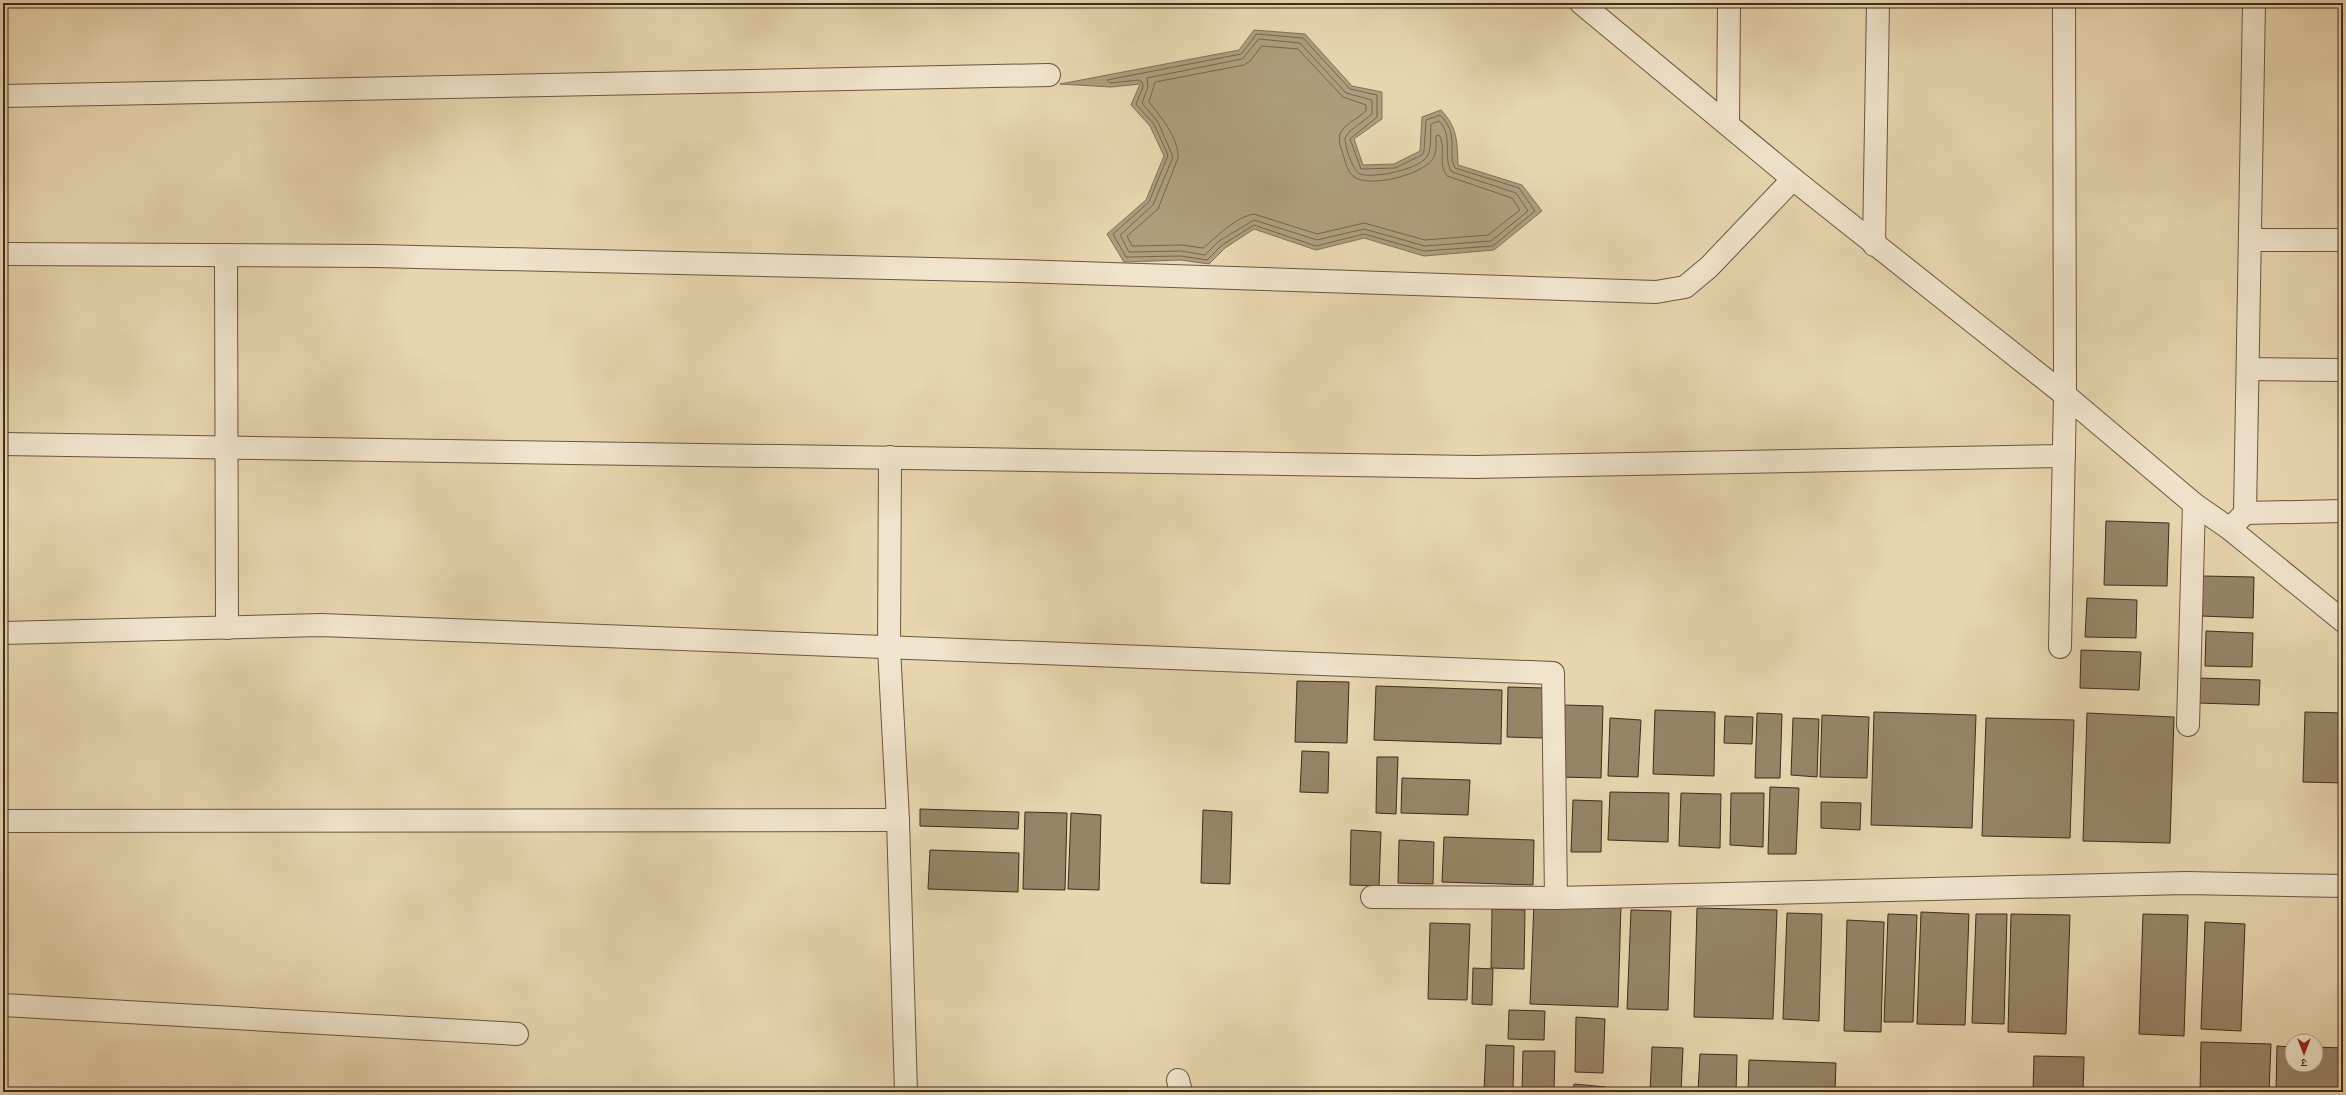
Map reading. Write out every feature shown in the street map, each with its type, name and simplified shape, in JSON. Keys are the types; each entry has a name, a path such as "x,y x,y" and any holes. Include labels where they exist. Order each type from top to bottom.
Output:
{"street":[{"path":"1581,3 1874,245 2065,395 2194,504 2230,529 2343,621"},
{"path":"1728,124 1729,3"},
{"path":"1874,245 1878,3"},
{"path":"2060,647 2065,395 2064,3"},
{"path":"2230,529 2245,513 2254,3"},
{"path":"3,96 1049,75"},
{"path":"3,254 384,256 1026,271 1656,292 1685,287 1703,272 1793,179"},
{"path":"2250,240 2343,240"},
{"path":"226,255 227,628"},
{"path":"2248,369 2343,370"},
{"path":"3,444 1475,467 2064,456"},
{"path":"890,457 889,648 898,820 906,1092"},
{"path":"2188,725 2194,504"},
{"path":"2245,513 2343,511"},
{"path":"3,633 321,625 1553,673 1556,898"},
{"path":"3,821 898,820"},
{"path":"1372,897 1556,898 2186,883 2343,886"},
{"path":"3,1005 517,1034"}],"water":[{"path":"1254,30 1305,34 1352,86 1382,92 1382,119 1354,139 1363,165 1394,164 1420,151 1422,117 1441,110 1454,129 1457,142 1458,165 1522,185 1542,211 1494,250 1424,256 1364,238 1316,250 1254,229 1225,248 1209,264 1181,260 1124,262 1107,234 1146,200 1164,156 1150,126 1131,105 1140,84 1111,87 1060,84 1239,50"}],"building":[{"path":"2106,521 2169,523 2167,586 2104,585"},
{"path":"2203,576 2254,577 2253,618 2201,616"},
{"path":"2087,598 2137,600 2136,638 2085,637"},
{"path":"2206,631 2253,633 2252,667 2205,666"},
{"path":"2081,650 2141,652 2139,690 2080,688"},
{"path":"2199,678 2260,680 2259,705 2198,703"},
{"path":"1297,681 1349,682 1347,743 1295,742"},
{"path":"1376,686 1502,690 1501,744 1374,740"},
{"path":"1508,687 1544,688 1543,738 1507,737"},
{"path":"1563,705 1603,706 1601,778 1560,777"},
{"path":"1655,710 1715,712 1714,776 1653,774"},
{"path":"1874,712 1976,715 1972,828 1871,825"},
{"path":"2305,712 2343,713 2343,783 2303,782"},
{"path":"1757,713 1782,714 1780,778 1755,778"},
{"path":"2087,713 2174,717 2170,843 2083,841"},
{"path":"1822,715 1869,717 1867,778 1820,777"},
{"path":"1725,716 1753,717 1752,744 1724,743"},
{"path":"1610,718 1641,720 1638,777 1608,776"},
{"path":"1793,718 1819,719 1817,777 1791,775"},
{"path":"1986,718 2074,720 2070,838 1982,836"},
{"path":"1302,751 1329,752 1328,793 1300,792"},
{"path":"1377,757 1398,757 1396,814 1376,813"},
{"path":"1402,778 1470,780 1468,815 1401,813"},
{"path":"1770,787 1799,788 1796,854 1768,854"},
{"path":"1610,792 1669,793 1668,842 1608,840"},
{"path":"1681,793 1721,794 1720,848 1679,846"},
{"path":"1731,793 1764,793 1763,847 1730,845"},
{"path":"1573,800 1602,801 1601,852 1571,852"},
{"path":"1821,802 1861,803 1860,830 1821,828"},
{"path":"920,809 1019,812 1018,829 920,826"},
{"path":"1203,810 1232,812 1230,884 1201,883"},
{"path":"1025,812 1067,813 1065,890 1023,889"},
{"path":"1071,813 1101,815 1099,890 1068,889"},
{"path":"1351,830 1381,832 1379,886 1350,885"},
{"path":"1444,837 1534,840 1533,885 1442,882"},
{"path":"1399,840 1434,842 1433,884 1398,883"},
{"path":"930,850 1019,853 1018,892 928,889"},
{"path":"1534,902 1621,905 1618,1007 1530,1004"},
{"path":"1697,908 1777,910 1773,1019 1694,1017"},
{"path":"1492,909 1525,910 1524,969 1491,968"},
{"path":"1631,910 1671,911 1668,1010 1627,1009"},
{"path":"1921,912 1969,914 1965,1025 1917,1024"},
{"path":"1787,913 1822,914 1819,1021 1783,1019"},
{"path":"1888,914 1917,915 1913,1022 1884,1022"},
{"path":"1976,914 2007,914 2004,1024 1972,1023"},
{"path":"2011,914 2070,915 2066,1034 2008,1032"},
{"path":"2143,914 2188,915 2184,1036 2139,1034"},
{"path":"1847,920 1884,922 1881,1032 1844,1031"},
{"path":"2205,922 2245,924 2241,1031 2201,1029"},
{"path":"1430,923 1470,924 1467,1000 1428,999"},
{"path":"1473,968 1493,969 1492,1005 1472,1004"},
{"path":"1509,1010 1545,1011 1544,1040 1508,1039"},
{"path":"1576,1017 1605,1019 1603,1073 1575,1072"},
{"path":"2201,1042 2271,1044 2269,1092 2200,1092"},
{"path":"1486,1045 1514,1046 1513,1092 1484,1092"},
{"path":"2277,1046 2284,1046 2284,1073 2324,1073 2324,1047 2343,1048 2343,1092 2276,1092"},
{"path":"1652,1047 1683,1048 1681,1092 1650,1092"},
{"path":"1523,1051 1555,1051 1554,1092 1522,1092"},
{"path":"1700,1054 1737,1055 1736,1092 1698,1092"},
{"path":"2034,1056 2084,1057 2083,1092 2033,1092"},
{"path":"1749,1060 1836,1063 1835,1092 1748,1092"},
{"path":"1574,1084 1606,1087 1606,1092 1573,1092"}]}
